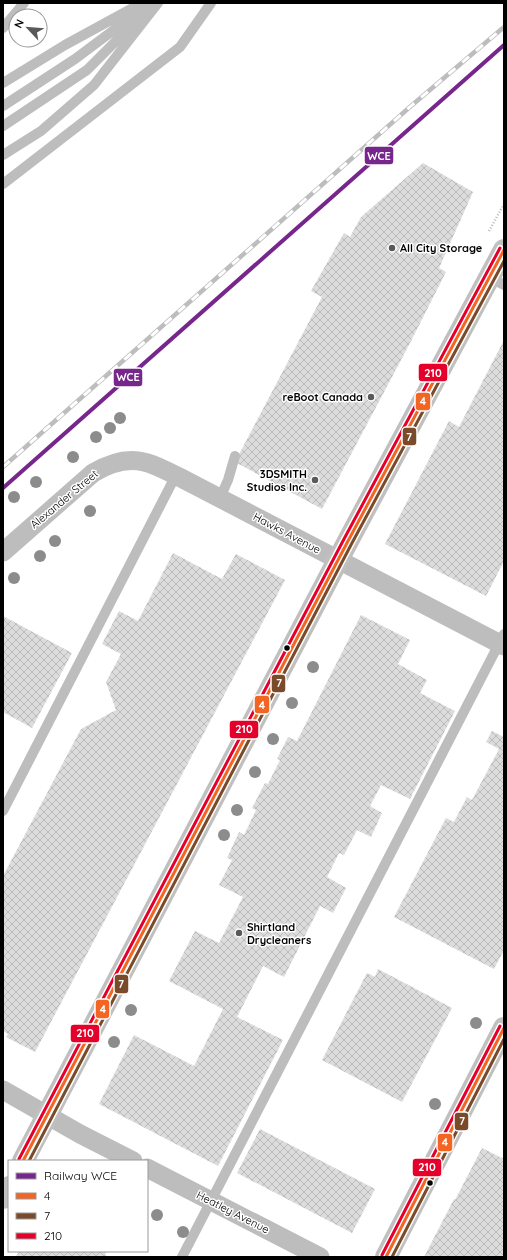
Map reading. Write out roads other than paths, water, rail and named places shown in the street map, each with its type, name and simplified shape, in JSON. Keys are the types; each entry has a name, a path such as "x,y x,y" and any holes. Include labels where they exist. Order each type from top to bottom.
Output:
{"main road":[{"path":"23,1160 338,560 497,281 504,250"},
{"path":"386,1257 504,1028"},
{"path":"3,1198 8,1189"}],"street":[{"name":"Hawks Avenue","path":"132,460 157,466 176,475 338,560 502,641"},
{"name":"Alexander Street","path":"3,552 94,473 107,465 120,461 132,460"},
{"path":"3,1090 80,1134 131,1160"},
{"name":"Heatley Avenue","path":"148,1169 320,1257"}],"lane":[{"path":"3,28 24,3"},
{"path":"3,83 65,45 142,3"},
{"path":"3,106 75,59 150,3"},
{"path":"3,126 87,70 154,3"},
{"path":"3,155 41,131 94,85 158,3"},
{"path":"3,184 180,47 211,3"},
{"path":"220,498 228,480 235,456"},
{"path":"3,811 176,475"},
{"path":"182,1257 502,641"}],"railway":[{"path":"3,467 411,106 504,27"}],"rail line":[{"name":"WCE","path":"3,488 504,45"}],"place":[{"name":"All City Storage","path":"392,248"},
{"name":"reBoot Canada","path":"371,397"},
{"name":"3DSMITH Studios Inc.","path":"315,480"},
{"name":"Shirtland Drycleaners","path":"239,933"}]}
